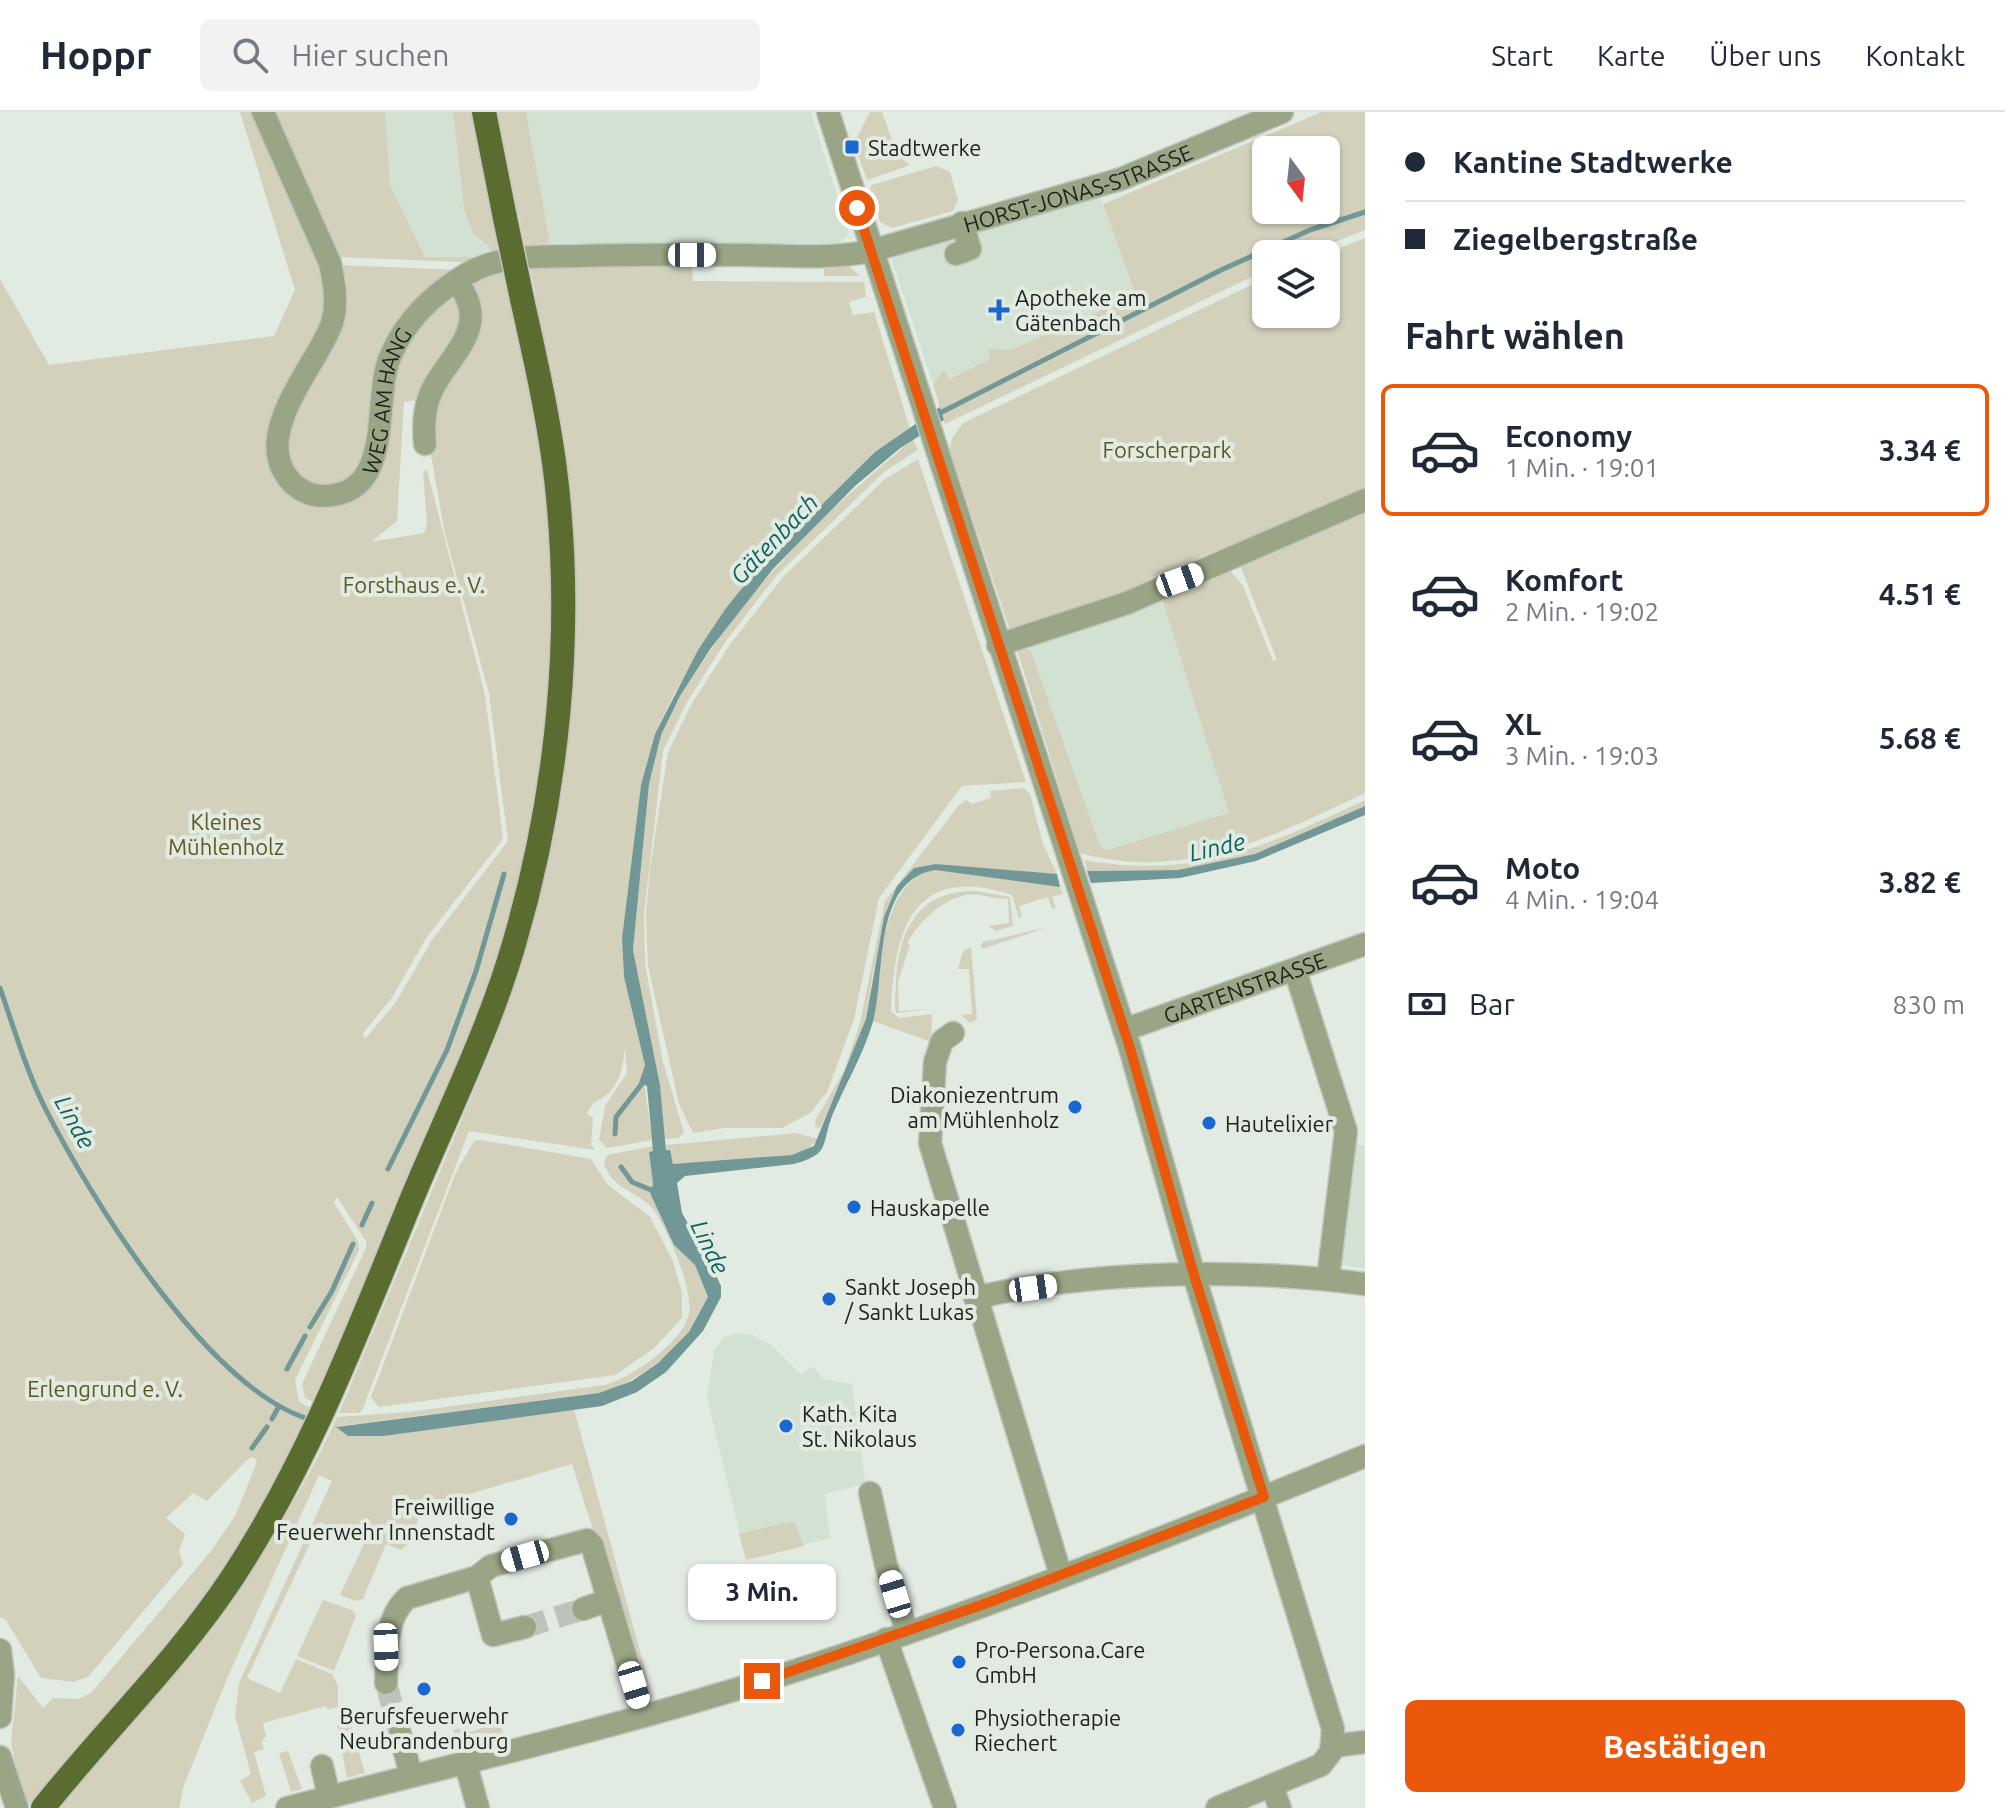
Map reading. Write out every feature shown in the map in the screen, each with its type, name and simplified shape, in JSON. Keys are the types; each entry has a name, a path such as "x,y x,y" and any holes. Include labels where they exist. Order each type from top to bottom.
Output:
{"main road":[{"path":"49,1800 154,1681 205,1615 266,1524 303,1457 337,1383 476,1049 514,946 537,851 554,756 563,659 562,556 550,433 484,112"}],"street":[{"name":"WEG AM HANG","path":"263,112 330,263 334,284 331,324 294,390 279,437 280,464 290,482 311,494 325,496 353,487 366,475 376,455 382,397 395,347 420,310 456,281 488,265 529,257 834,256 871,251"},
{"path":"828,112 1124,1030 1194,1275 1333,1729 1333,1746 1321,1765 1217,1808"},
{"name":"HORST-JONAS-STRASSE","path":"871,251 1121,179 1282,112"},
{"path":"956,254 970,249 962,223"},
{"path":"425,444 426,410 432,390 468,334 470,311 456,281"},
{"path":"998,645 1127,603 1365,500"},
{"name":"GARTENSTRASSE","path":"1124,1030 1365,944"},
{"path":"1295,970 1356,1133 1328,1279"},
{"path":"953,1033 942,1041 935,1062 930,1143 1061,1576"},
{"path":"975,1298 1057,1285 1194,1275 1328,1279 1365,1284"},
{"path":"287,1808 643,1716 749,1685 1061,1576 1365,1456"},
{"path":"870,1493 886,1565 907,1632"},
{"path":"386,1683 386,1647 400,1604 407,1598 477,1577 491,1566 524,1551 587,1540 592,1545 643,1716"},
{"path":"477,1577 493,1635 525,1627"},
{"path":"583,1609 609,1600"},
{"path":"886,1639 945,1808"},
{"path":"0,1650 3,1675 0,1717"},
{"path":"400,1734 411,1775"},
{"path":"1333,1746 1365,1742"},
{"path":"0,1757 7,1787 17,1808"},
{"path":"465,1761 478,1808"},
{"path":"322,1766 329,1797"},
{"path":"1272,1786 1280,1808"}],"shaded area":[{"path":"385,112 453,112 464,208 492,248 472,257 425,257 390,185"},
{"path":"526,112 811,112 848,231 847,237 838,243 550,243"},
{"path":"1098,191 1137,295 1010,350 987,349 992,359 948,379 944,371 933,384 891,258 900,249"},
{"path":"1160,592 1230,813 1107,850 1100,846 1094,835 1030,649 1034,643"},
{"path":"1355,1144 1365,1146 1365,1268 1340,1265"},
{"name":"Kath. Kita St. Nikolaus","path":"738,1333 751,1334 771,1345 801,1375 813,1366 823,1379 852,1384 865,1480 864,1484 825,1494 830,1538 746,1560 707,1397 714,1351 724,1337"}],"green space":[{"name":"Kleines Mühlenholz","path":"240,112 253,112 310,236 326,285 326,317 290,382 272,436 274,470 286,489 301,498 325,502 348,497 364,486 375,470 381,450 395,365 404,344 425,317 451,295 460,298 464,311 459,337 423,399 404,402 397,521 371,542 424,533 427,523 423,472 427,470 485,695 503,839 427,937 391,999 363,1033 365,1039 396,1002 432,940 508,841 489,693 445,534 429,444 430,411 435,394 474,335 475,311 470,284 480,276 502,270 509,301 513,301 545,476 554,656 544,755 528,851 504,944 467,1044 314,1402 305,1398 302,1384 366,1248 366,1241 337,1197 334,1203 358,1241 359,1250 295,1380 299,1402 311,1408 297,1437 251,1525 198,1608 142,1677 29,1804 19,1783 11,1743 18,1676 43,1708 53,1698 78,1699 91,1693 211,1551 235,1516 257,1462 254,1457 249,1458 207,1501 193,1493 166,1518 185,1534 179,1551 183,1564 88,1677 74,1682 41,1678 6,1620 0,1617 0,279 49,365 274,336 295,290"},
{"path":"275,112 385,112 390,185 425,257 478,257 462,262 338,257"},
{"path":"453,112 476,112 498,252 487,250 491,248 473,233 464,208"},
{"path":"494,112 526,112 550,243 525,246 519,216 514,216"},
{"path":"870,112 882,112 897,154 910,165 867,180 854,143"},
{"path":"1322,112 1365,112 1365,230 1340,240 1252,240 1252,277 945,424 933,384 944,370 949,379 991,359 987,349 1010,350 1136,295 1103,204 1252,141 1252,224 1340,224 1340,136 1265,136"},
{"path":"936,166 950,172 958,200 953,211 892,228 880,222 870,189 872,185"},
{"name":"Forscherpark","path":"1365,238 1365,496 1326,513 1320,507 1314,509 1314,513 1230,553 1220,549 1150,578 1147,586 1010,630 950,450 952,438 963,423 1252,285 1252,328 1340,328 1340,248"},
{"path":"824,262 846,264 860,276 824,276"},
{"path":"692,263 693,281 864,282 866,297 849,302 853,315 874,312 910,429 875,452 726,608 674,694 655,734 641,785 622,938 624,977 645,1065 645,1091 652,1140 607,1148 599,1140 605,1106 627,1073 625,1047 615,1086 592,1105 587,1114 593,1118 591,1145 595,1150 469,1131 363,1408 360,1413 339,1413 492,1047 524,949 571,660 531,297 536,296 529,265"},
{"path":"339,265 460,270 416,306 369,454 349,483 317,486 303,478 285,451"},
{"path":"913,439 918,450 884,472 776,576 726,641 687,702 663,751 644,914 645,964 663,1062 684,1133 678,1138 665,1139 660,1085 633,950 649,784 661,735 680,696 738,609 824,516"},
{"path":"918,459 1026,782 962,786 879,898 854,1019 827,1092 810,1113 782,1128 724,1128 693,1133 679,1104 648,966 646,913 650,869 668,752 692,703 731,643 783,577 884,480"},
{"path":"1365,504 1365,793 1262,839 1192,858 1156,862 1119,861 1080,853 1017,650 1030,649 1100,846 1107,850 1229,813 1160,592 1221,570 1230,571 1243,586 1273,661 1277,660 1238,560"},
{"path":"1024,788 1030,794 1043,844 1057,874 936,864 914,868 897,886 873,972 866,1019 847,1072 820,1128 815,1127 816,1119 844,1071 860,1023 885,901 959,805 966,800 972,804 991,798 990,791"},
{"path":"1365,800 1365,806 1255,854 1178,870 1087,871 1085,860 1162,866 1230,855 1296,832"},
{"path":"935,870 1060,887 1063,894 1052,897 1056,908 1052,909 1048,897 1019,906 1022,917 1019,918 1012,895 978,887 952,888 931,896 916,910 904,930 897,954 891,1011 899,1018 932,1014 931,1042 873,1021 881,956 893,910 903,891 917,877"},
{"path":"976,891 1010,897 1013,926 996,931 988,926 1009,923 1008,899 969,895 937,908 907,943 910,945 898,982 899,1011 931,1009 896,1013 898,963 907,930 915,917 939,897"},
{"path":"1048,927 982,949 983,942"},
{"path":"971,947 977,1019 970,1023 961,1015 972,1014 969,969 958,969 963,951"},
{"path":"796,1133 818,1139 806,1151 792,1155 679,1167 673,1164 670,1151 666,1150 666,1145"},
{"path":"474,1141 591,1159 608,1185 650,1217 673,1261 682,1293 682,1318 653,1349 615,1375 379,1407 371,1397 456,1172"},
{"path":"653,1146 653,1152 649,1152 653,1184 650,1193 674,1245 695,1265 708,1297 693,1328 665,1357 631,1380 599,1393 338,1426 348,1436 384,1436 574,1409 653,1699 646,1696 572,1464 421,1508 413,1539 401,1550 386,1544 363,1599 355,1601 340,1595 364,1544 320,1522 247,1678 280,1693 296,1659 332,1674 338,1686 338,1707 328,1710 326,1706 263,1723 266,1736 262,1741 264,1749 254,1752 266,1796 252,1803 240,1781 251,1774 235,1716 239,1683 332,1481 319,1475 226,1681 184,1785 179,1808 60,1808 217,1618 291,1506 337,1417 409,1412 604,1385 640,1368 675,1338 688,1317 689,1306 684,1277 672,1245 652,1208 618,1184 607,1172 604,1163 607,1155"},
{"path":"794,1521 804,1546 746,1560 739,1534"},
{"path":"323,1600 352,1610 356,1616 334,1671 297,1656"},
{"path":"350,1722 365,1773 347,1778 337,1725"},
{"path":"500,1723 503,1734 500,1738 458,1749 453,1730 468,1727 469,1732"},
{"path":"288,1751 302,1789 291,1792 279,1753"}],"water":[{"path":"940,407 944,420 899,449 855,486 773,569 711,648 680,696 661,735 649,784 633,950 660,1085 666,1150 670,1150 673,1164 792,1155 814,1146 866,1019 884,917 897,886 914,868 936,864 1057,874 1060,887 935,870 914,878 900,892 890,912 885,934 872,1025 832,1116 823,1147 814,1156 794,1164 685,1176 677,1183 682,1213 721,1286 721,1297 703,1331 666,1372 637,1392 602,1406 384,1436 348,1436 336,1427 599,1393 632,1381 658,1363 689,1332 708,1297 695,1265 674,1245 650,1193 653,1184 649,1152 653,1151 647,1086 639,1083 645,1065 624,977 622,938 641,785 655,734 698,650 726,608 761,565 875,452"},
{"path":"1365,806 1365,815 1256,861 1180,878 1091,883 1087,871 1178,870 1255,854"}],"waterway":[{"name":"Gätenbach","path":"938,414 1221,270 1310,230 1365,212"},
{"path":"388,1169 447,1050 476,971 504,874"},
{"name":"Linde","path":"0,988 26,1064 65,1146 123,1239 158,1288 195,1333 234,1372 273,1402 312,1420"},
{"path":"615,1134 616,1117 644,1081"},
{"path":"621,1167 632,1182 656,1192"},
{"path":"362,1225 372,1203"},
{"path":"310,1327 332,1291 353,1244"},
{"path":"287,1369 305,1336"},
{"path":"272,1419 279,1406"},
{"path":"252,1448 267,1427"}],"tunnel":[{"path":"525,1627 583,1609"},
{"path":"386,1683 400,1734"}],"place":[{"name":"Stadtwerke","path":"852,147"},
{"name":"Apotheke am Gätenbach","path":"999,310"},
{"name":"Diakoniezentrum am Mühlenholz","path":"1075,1107"},
{"name":"Hautelixier","path":"1209,1123"},
{"name":"Hauskapelle","path":"854,1207"},
{"name":"Sankt Joseph / Sankt Lukas","path":"829,1299"},
{"name":"Kath. Kita St. Nikolaus","path":"786,1426"},
{"name":"Freiwillige Feuerwehr Innenstadt","path":"511,1519"},
{"name":"Pro-Persona.Care GmbH","path":"959,1662"},
{"name":"Berufsfeuerwehr Neubrandenburg","path":"424,1689"},
{"name":"Physiotherapie Riechert","path":"958,1730"}],"route":[{"path":"762,1681 990,1602 1264,1497 1194,1275 1130,1048 857,208"}],"park label":[{"name":"Forsthaus e. V.","path":"414,584"},
{"name":"Erlengrund e. V.","path":"105,1388"}]}
